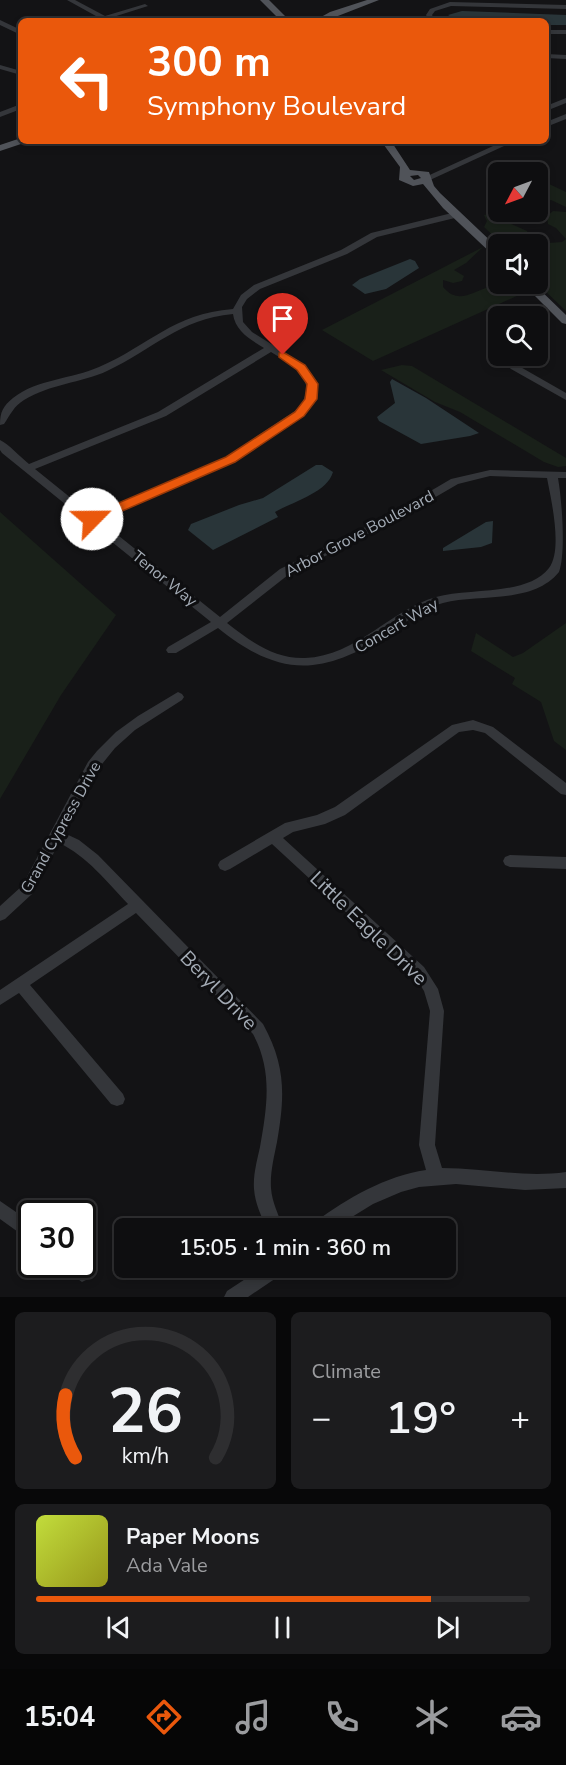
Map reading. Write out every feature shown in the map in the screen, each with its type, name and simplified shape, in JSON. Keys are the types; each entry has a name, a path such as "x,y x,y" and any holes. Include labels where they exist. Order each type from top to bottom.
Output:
{"main road":[{"path":"264,0 283,18"},
{"path":"326,18 375,0"},
{"path":"330,18 341,12"},
{"path":"0,148 18,142"},
{"path":"388,144 394,155 405,166 404,179 438,198"},
{"path":"394,152 422,175 438,198 488,245"},
{"path":"404,174 422,175"},
{"path":"413,183 422,175"},
{"path":"538,294 566,321"}],"street":[{"path":"70,0 103,18"},
{"path":"432,18 429,13 436,7 464,2 566,8"},
{"path":"112,18 145,6"},
{"path":"0,22 18,31"},
{"path":"549,32 566,32"},
{"path":"549,56 566,57"},
{"path":"0,67 18,72"},
{"path":"549,108 566,99"},
{"path":"2,111 18,107"},
{"path":"549,124 566,116"},
{"path":"422,175 444,170 504,144"},
{"path":"236,311 244,297 257,287 344,252 374,235 456,215"},
{"path":"92,519 230,459 305,409 312,394 312,384 309,378 301,368 244,329 236,311"},
{"path":"0,422 6,410 29,394 106,368 193,317 236,311"},
{"path":"28,468 162,414 272,348"},
{"path":"513,366 566,397"},
{"name":"Tenor Way","path":"0,443 6,451 219,622"},
{"name":"Arbor Grove Boulevard","path":"172,650 219,622 284,572 392,518 455,481 490,473 566,475"},
{"name":"Concert Way","path":"219,622 252,648 267,655 297,662 322,660 356,649 436,600 515,590 538,582 555,569 564,552 565,542 552,476"},
{"name":"Grand Cypress Drive","path":"0,915 27,890 93,766 106,747 124,731 178,697"},
{"path":"225,865 290,827 320,820 340,811 456,728 465,725 489,730 566,790"},
{"name":"Beryl Drive","path":"57,836 84,851 258,1029 271,1053 275,1069 276,1101 263,1173 263,1193 272,1218"},
{"name":"Little Eagle Drive","path":"273,837 419,971 431,989 437,1011 427,1145 436,1176"},
{"path":"510,861 566,863"},
{"path":"0,998 137,905"},
{"path":"20,984 117,1099"},
{"path":"335,1218 376,1192 408,1181 436,1176 457,1176 527,1184 566,1180"},
{"path":"0,1209 18,1223"},
{"path":"233,1297 261,1278"}],"shaded area":[{"path":"462,11 566,15 566,25 549,25 549,18 453,18 448,15"},
{"path":"548,183 566,192 566,207 551,200 548,201"},
{"path":"553,211 566,212 566,239 548,222 548,215"},
{"path":"488,214 488,222 507,222 527,231 529,234 491,234 484,227 487,221 484,215"},
{"path":"566,239 566,311 548,294 548,243 562,242"},
{"path":"483,247 466,263 454,270 464,276 462,281 453,283 443,280 443,287 454,295 460,296 488,287 488,294 521,294 495,306 488,306 488,309 373,361 322,330"},
{"path":"410,259 415,261 419,268 386,289 365,294 352,285 360,279"},
{"path":"402,365 412,366 566,458 566,466 558,467 544,462 460,412 435,402 381,370"},
{"path":"392,379 479,433 421,444 379,421 377,417 395,403 390,382"},
{"path":"316,465 322,465 333,472 324,486 275,512 278,517 213,550 188,530 191,524 263,498"},
{"path":"0,512 116,615 61,695 0,799"},
{"path":"493,521 492,543 481,547 443,551 443,548 486,522"},
{"path":"566,623 566,750 554,741 541,702 512,684 515,678 471,651 476,633 513,657 523,653"}],"route":[{"path":"92,519 240,454 300,414 311,399 312,384 306,373 283,355"}]}
